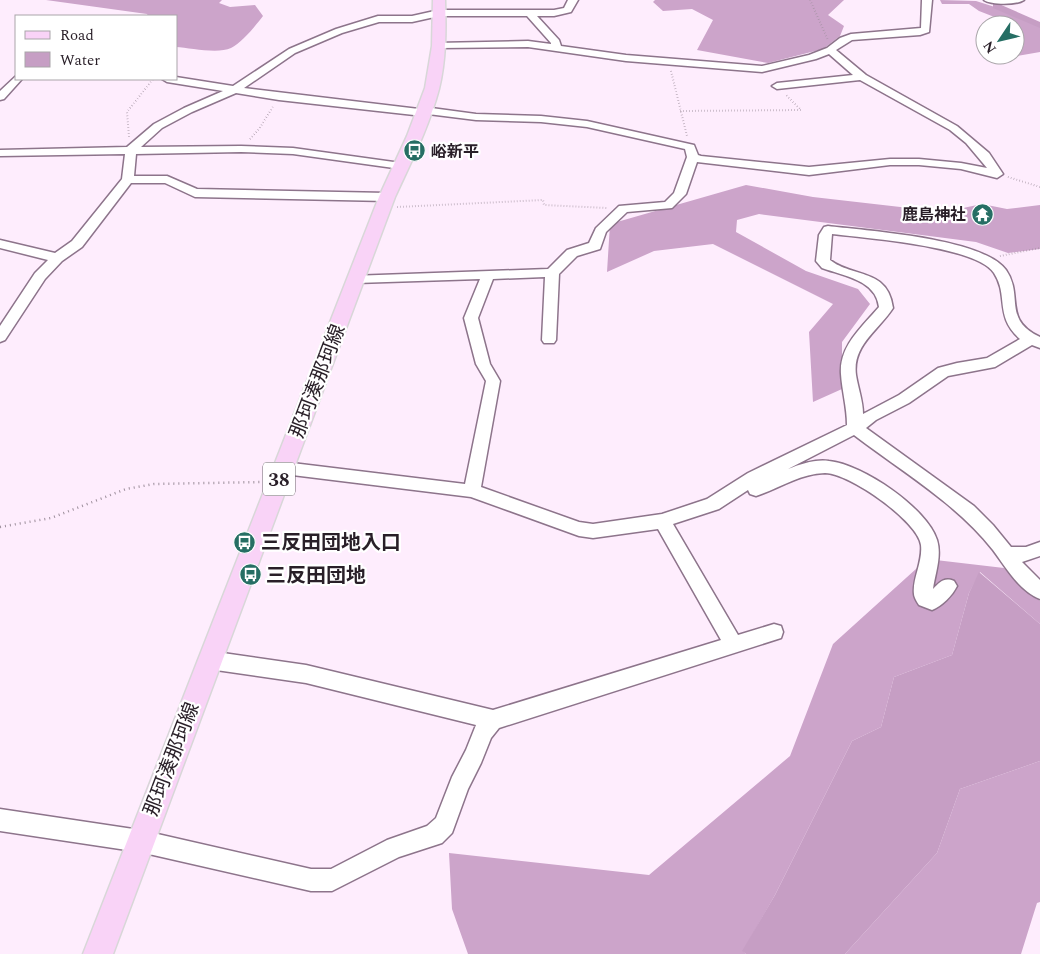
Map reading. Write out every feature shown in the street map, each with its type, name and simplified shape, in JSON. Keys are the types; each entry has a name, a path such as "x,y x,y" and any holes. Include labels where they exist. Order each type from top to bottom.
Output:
{"main road":[{"name":"那珂湊那珂線","path":"98,954 385,202 423,112 435,76 439,45 439,7"}],"street":[{"path":"530,0 535,14 556,42 556,47"},
{"path":"130,151 158,126 188,110 235,90 292,51 340,31 378,19 412,19 439,7 535,14 568,10 572,0"},
{"path":"439,45 528,44 597,55 762,69 812,57 851,37 911,34 926,30 927,0"},
{"path":"990,0 1019,0"},
{"path":"830,47 862,76 952,126 986,157 997,174"},
{"path":"777,86 862,76"},
{"path":"0,96 15,80"},
{"path":"173,80 279,97 476,117 541,119 587,124 664,140 691,152 810,171 890,162 919,162 961,166 997,174"},
{"path":"0,154 241,149 293,151 401,166"},
{"path":"0,337 31,289 57,258 77,244 128,179 131,160 130,151"},
{"path":"549,340 552,273 572,253 595,246 600,232 623,209 668,205 680,194 691,152"},
{"path":"128,179 167,180 195,193 385,202"},
{"path":"855,428 855,408 848,373 850,357 854,345 886,308 886,301 876,285 868,280 827,265 823,261 825,235 828,230 943,247 976,254 991,261 1004,276 1010,316 1014,326 1036,341"},
{"path":"0,244 57,258"},
{"path":"356,279 552,273"},
{"path":"472,491 493,381 482,364 471,318 488,275"},
{"path":"281,475 472,491 579,529 593,532 662,521 713,504 735,489 855,428 871,416 904,399 943,372 990,363 1036,341"},
{"path":"855,428 968,510 987,530 1025,578 1040,591"},
{"path":"735,489 754,490 773,480 810,468 840,468 879,490 910,515 925,532 929,539 929,554 923,594 925,599 932,602 948,586"},
{"path":"662,521 734,645"},
{"path":"1006,555 1026,554 1040,549"},
{"path":"210,660 306,674 493,720 774,632"},
{"path":"0,820 140,841 311,880 332,880 395,848 434,835 444,825 459,784 474,756 483,732 493,720"}],"path":[{"path":"810,0 830,47"},
{"path":"670,62 672,80 691,152"},
{"path":"130,151 127,112 152,80"},
{"path":"680,111 801,110 777,86"},
{"path":"241,149 259,129 279,97"},
{"path":"997,174 1040,187"},
{"path":"385,202 543,200 544,205 627,209"},
{"path":"991,261 1002,254 1040,248"},
{"path":"0,528 51,518 126,489 154,484 281,475"}],"shaded area":[{"path":"46,0 222,0 219,3 230,7 255,5 263,16 235,46 219,51 178,47 178,15 147,14"},
{"path":"655,0 844,0 828,15 844,26 840,36 823,49 768,63 697,50 713,20 692,9 663,11 653,2"},
{"path":"940,0 976,1 1013,15 989,15 969,4 942,4"},
{"path":"1025,20 1040,27 1040,52 1025,55"},
{"path":"746,185 813,197 944,212 982,204 1007,209 1040,205 1040,249 1008,253 976,242 759,214 737,220 736,232 806,271 858,289 870,304 842,342 842,389 813,402 809,332 833,304 713,244 654,251 607,272 610,224"},
{"path":"927,559 1004,568 1040,601 1040,624 980,572 969,593 952,655 894,677 881,727 852,741 775,895 743,951 746,954 468,954 452,909 449,853 649,875 790,756 833,644"},
{"path":"1040,761 1040,902 1037,903 1021,954 845,954 937,853 960,789"}],"water":[{"path":"979,572 1040,624 1040,761 960,789 937,853 845,954 746,954 742,951 775,895 852,741 881,727 894,677 952,655 969,593"}],"waterway":[{"path":"996,6 1040,25"}],"place":[{"name":"峪新平","path":"415,151"},
{"name":"鹿島神社","path":"982,214"},
{"name":"三反田団地入口","path":"245,542"},
{"name":"三反田団地","path":"250,575"}]}
